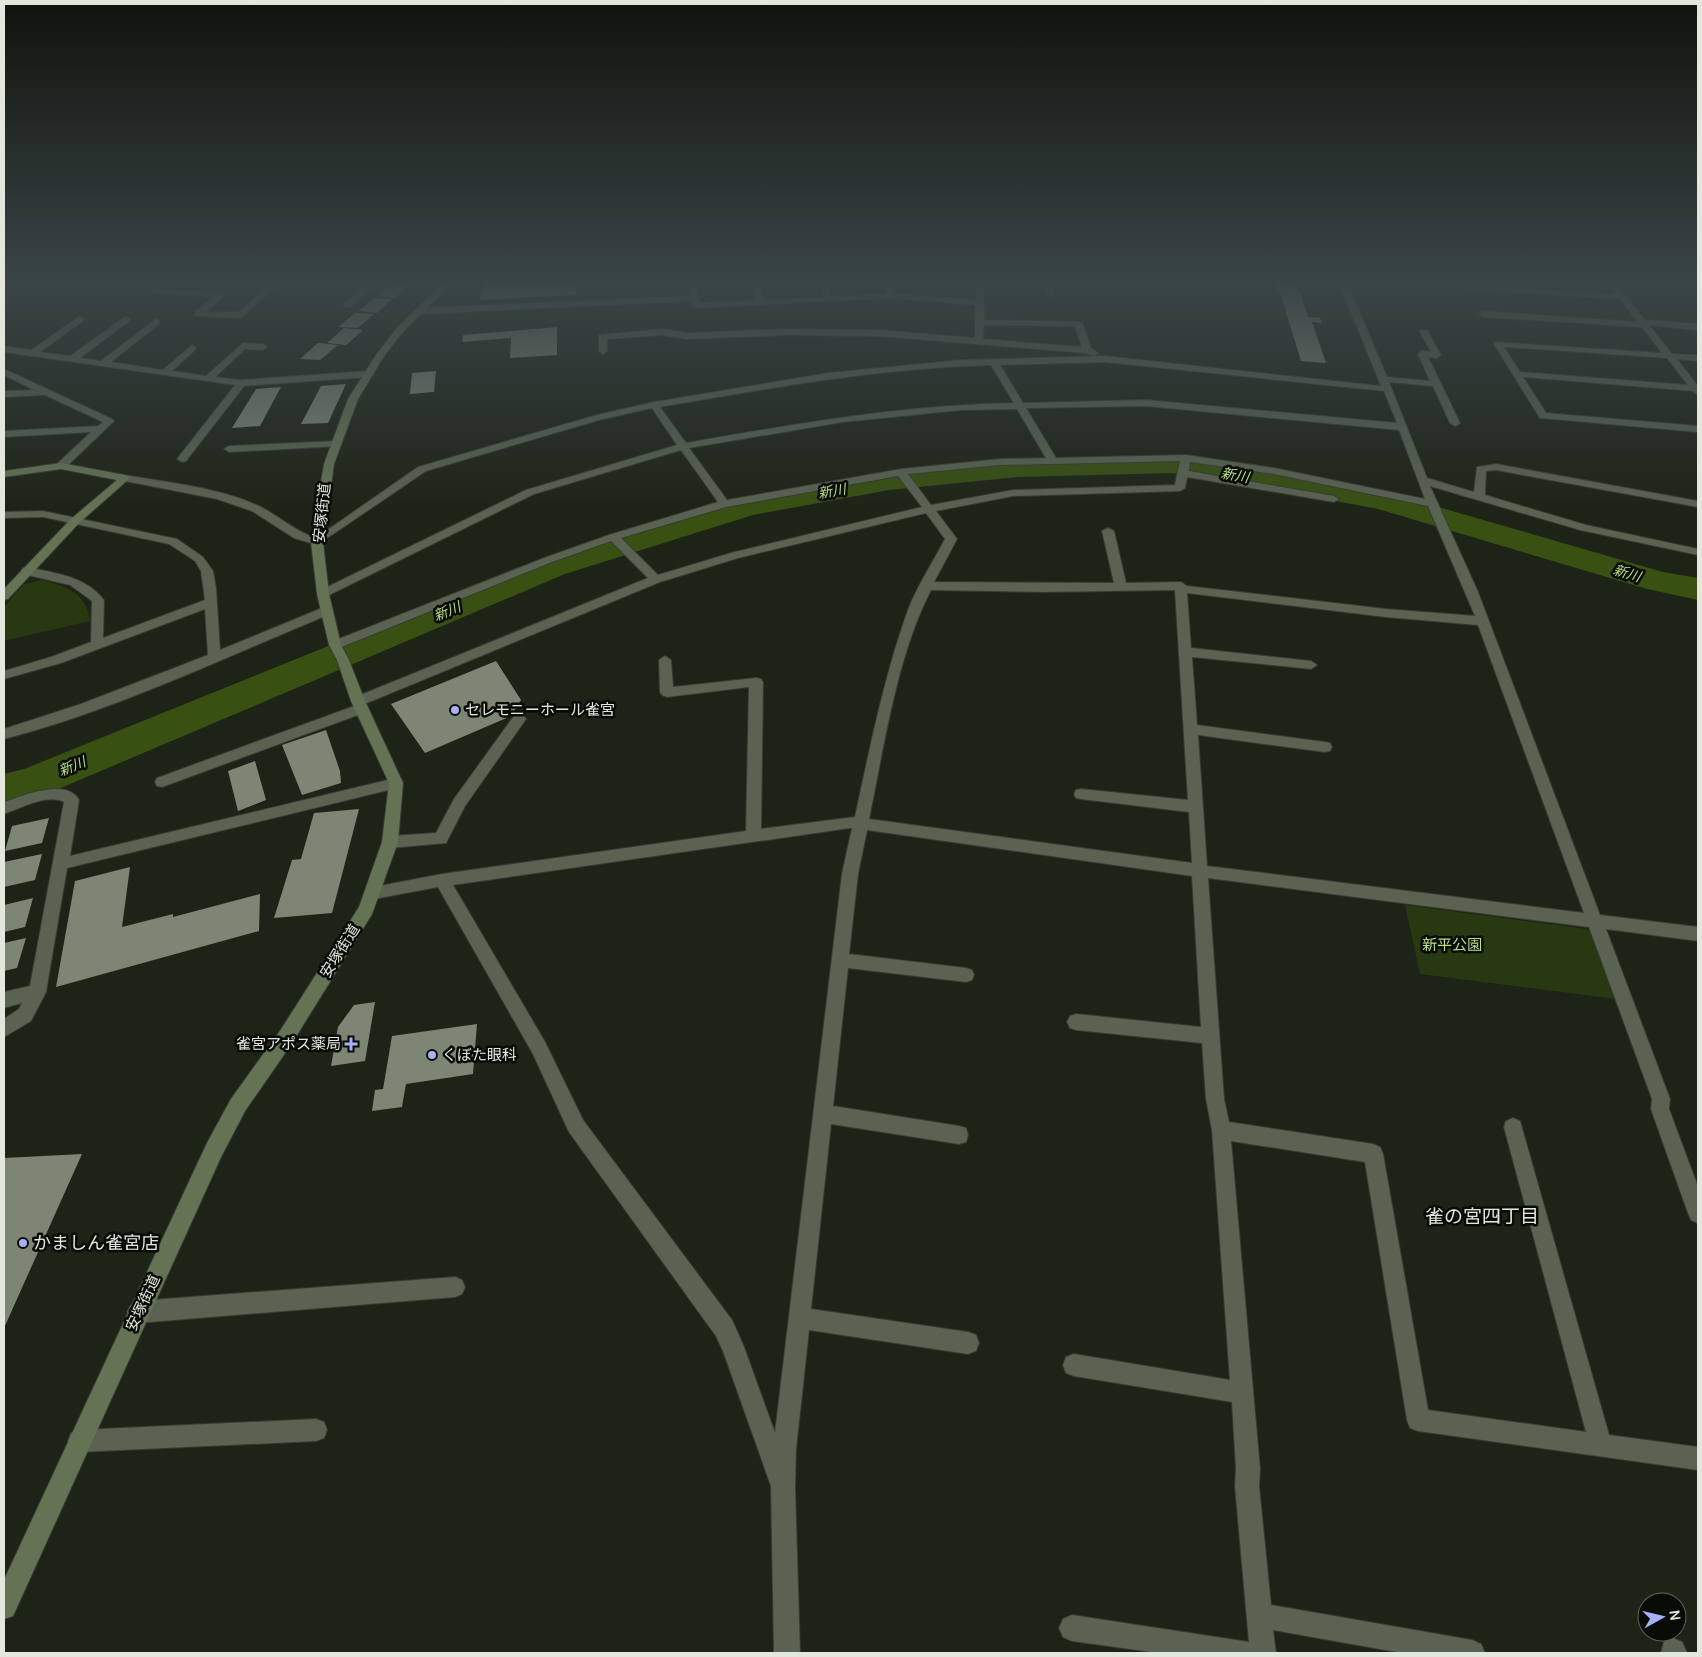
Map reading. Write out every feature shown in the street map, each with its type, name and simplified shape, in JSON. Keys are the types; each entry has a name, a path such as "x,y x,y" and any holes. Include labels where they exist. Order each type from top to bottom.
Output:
{"main road":[{"name":"安塚街道","path":"4,1607 214,1150 238,1105 286,1037 351,933 374,892 390,842 396,783 360,705 339,652 326,611 317,542 329,464 353,399 379,357"},
{"path":"4,474 62,466 125,478"},
{"path":"4,596 75,521 125,478"}],"street":[{"path":"61,357 241,383 369,374"},
{"path":"103,364 111,357"},
{"path":"165,373 182,357"},
{"path":"208,379 231,357"},
{"path":"1374,357 1434,508 1444,526 1483,621 1661,1099 1660,1109 1698,1213"},
{"path":"1424,357 1455,423"},
{"path":"1506,357 1543,416 1698,429"},
{"path":"1670,357 1697,390"},
{"path":"125,478 218,496 234,501 256,509 298,536 317,542 422,469 597,418 654,405 828,376 961,363 1105,359 1387,390"},
{"path":"994,362 1052,460"},
{"path":"4,372 108,421 62,466"},
{"path":"1516,374 1697,390"},
{"path":"1383,379 1436,384"},
{"path":"182,459 241,383"},
{"path":"4,394 45,392"},
{"path":"323,594 530,492 683,446 858,418 962,408 1146,403 1403,427"},
{"path":"654,405 724,504"},
{"path":"4,434 100,429"},
{"path":"229,449 336,444"},
{"path":"339,652 548,560 724,504 809,487 906,477 1000,462 1052,460 1184,465 1274,471 1434,508"},
{"path":"1184,465 1334,499"},
{"path":"162,782 360,705 656,579 735,555 929,509 1013,493 1180,488 1184,465"},
{"path":"1479,497 1481,469 1496,468 1698,504"},
{"path":"787,1653 783,1488 785,1449 850,874 883,716 898,661 915,608 952,539 906,477"},
{"path":"1423,480 1584,528 1698,552"},
{"path":"4,515 43,514 173,541 199,559 207,571 214,656"},
{"path":"1108,531 1120,587"},
{"path":"615,539 656,579"},
{"path":"28,571 70,580 87,589 98,600 97,644"},
{"path":"927,586 1043,588 1181,586 1181,589 1386,613 1483,621"},
{"path":"1181,589 1211,1036 1216,1098 1221,1130 1248,1469 1247,1486 1263,1653"},
{"path":"4,675 56,660 211,602"},
{"path":"4,734 111,698 326,611"},
{"path":"1186,652 1311,665"},
{"path":"665,660 667,692 756,682 753,836"},
{"path":"390,842 441,838 459,803 520,719"},
{"path":"1191,729 1325,747"},
{"path":"60,864 396,783"},
{"path":"4,808 40,796 61,794 72,800 37,992 25,1015 4,1029"},
{"path":"1081,794 1196,807"},
{"path":"374,892 442,880 850,822 1201,871 1698,934"},
{"path":"442,880 539,1048 576,1126 724,1328 733,1347 783,1488"},
{"path":"840,960 966,975"},
{"path":"4,1000 37,992"},
{"path":"1076,1022 1211,1036"},
{"path":"823,1114 959,1135"},
{"path":"1513,1127 1601,1446"},
{"path":"1221,1130 1373,1154 1418,1420 1698,1458"},
{"path":"138,1312 455,1287"},
{"path":"800,1318 968,1343"},
{"path":"1074,1365 1242,1392"},
{"path":"79,1441 316,1430"},
{"path":"1259,1615 1472,1653"},
{"path":"1072,1628 1245,1653"}],"green space":[{"path":"42,580 67,588 80,597 85,603 90,621 4,641 4,607 24,584"},
{"name":"新平公園","path":"1405,905 1586,929 1593,933 1616,999 1420,974"}],"building":[{"path":"302,357 323,357 320,360 300,359"},
{"path":"1300,357 1324,357 1326,363 1301,361"},
{"path":"436,371 434,392 410,394 412,373"},
{"path":"346,384 328,423 301,424 321,386"},
{"path":"281,387 260,426 232,428 256,389"},
{"name":"セレモニーホール雀宮","path":"496,661 521,700 511,716 425,753 391,704"},
{"path":"326,730 340,771 341,783 302,795 282,745"},
{"path":"255,761 266,800 238,811 228,771"},
{"path":"359,809 332,913 274,918 292,860 301,859 314,813"},
{"path":"49,818 42,843 5,851 12,826"},
{"path":"42,854 35,880 4,887 4,862"},
{"path":"130,867 122,927 173,914 173,917 260,894 259,931 56,987 75,881"},
{"path":"33,898 25,927 4,932 4,905"},
{"path":"26,938 17,968 4,971 4,943"},
{"name":"雀宮アポス薬局","path":"375,1002 365,1061 331,1066 338,1027 354,1005"},
{"name":"くぼた眼科","path":"477,1024 473,1074 406,1084 402,1107 372,1111 375,1090 383,1089 392,1036"},
{"name":"かましん雀宮店","path":"82,1154 4,1328 4,1158"}],"waterway":[{"name":"新川","path":"4,790 34,782 553,567 747,506 889,481 1019,468 1172,464 1230,472 1383,500 1659,582 1698,589"}],"place":[{"name":"セレモニーホール雀宮","path":"455,710"},
{"name":"雀宮アポス薬局","path":"351,1044"},
{"name":"くぼた眼科","path":"432,1055"},
{"name":"かましん雀宮店","path":"23,1243"}],"district":[{"name":"雀の宮四丁目","path":"1482,1216"}]}
